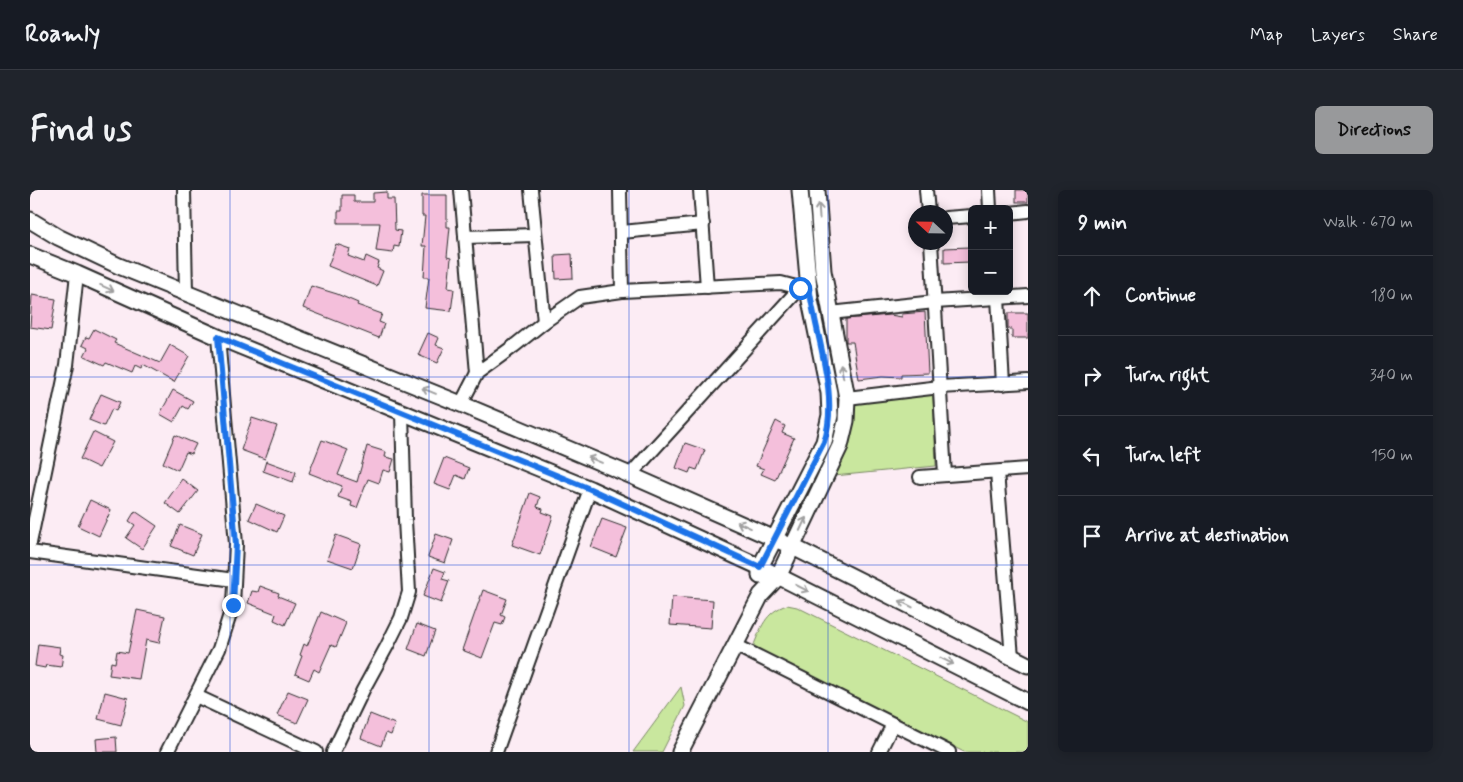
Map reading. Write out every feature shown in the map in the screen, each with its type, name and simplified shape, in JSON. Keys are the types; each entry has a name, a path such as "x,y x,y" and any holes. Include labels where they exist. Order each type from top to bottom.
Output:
{"street":[{"path":"184,190 186,293"},
{"path":"461,190 477,373"},
{"path":"532,190 544,322"},
{"path":"620,190 622,291"},
{"path":"700,190 707,287"},
{"path":"761,595 760,567 824,442 829,424 829,393 804,287 800,190"},
{"path":"680,752 761,595 778,576 840,446 846,421 847,398 823,272 817,190"},
{"path":"926,190 927,205"},
{"path":"989,190 990,205"},
{"path":"1013,213 1028,211"},
{"path":"953,217 968,216"},
{"path":"30,220 58,237 119,266 461,404 630,475 793,547 1028,665"},
{"path":"622,232 703,224"},
{"path":"464,237 535,235"},
{"path":"931,250 945,475"},
{"path":"30,255 218,337 590,489 760,567 1028,702"},
{"path":"30,543 67,365 77,274"},
{"path":"461,404 477,373 580,297 622,291 781,283 804,287"},
{"path":"630,475 804,287"},
{"path":"830,313 935,302 1028,296"},
{"path":"998,298 1003,384"},
{"path":"167,752 220,649 233,605 236,544 218,337"},
{"path":"847,398 940,387 1028,382"},
{"path":"333,752 387,646 409,592 402,413"},
{"path":"920,477 1028,469"},
{"path":"997,472 1012,657"},
{"path":"496,752 590,489"},
{"path":"30,552 234,580"},
{"path":"735,645 949,752"},
{"path":"196,696 316,752"},
{"path":"879,752 893,724"}],"green space":[{"path":"933,394 936,466 834,476 849,438 854,420 856,398"},
{"path":"787,605 797,607 1028,722 1028,752 964,752 753,647 761,627 769,616"},
{"path":"681,687 685,706 662,752 633,752"}],"building":[{"path":"1016,190 1028,190 1028,202 1016,202"},
{"path":"387,192 387,199 394,199 395,230 401,231 399,247 394,246 393,253 376,251 380,223 338,223 338,211 342,211 342,195 354,195 354,202 373,202 373,193"},
{"path":"422,195 447,195 447,227 450,227 447,257 451,258 448,288 454,289 451,311 425,308 429,277 424,277 426,246 422,246 425,216 422,216"},
{"path":"336,244 350,249 348,256 364,262 366,256 379,262 377,268 383,271 377,286 328,266"},
{"path":"968,247 968,262 944,263 944,250 953,250 953,248"},
{"path":"572,254 573,278 556,279 555,255"},
{"path":"311,286 337,294 358,303 357,305 382,314 379,322 384,324 379,338 303,308"},
{"path":"32,295 56,299 51,330 30,327"},
{"path":"925,312 928,373 901,374 901,377 883,376 859,379 853,342 846,342 846,319 890,315 902,317 902,314"},
{"path":"1008,313 1028,313 1028,338 1012,338 1012,329 1008,329"},
{"path":"94,329 116,340 114,343 160,363 170,345 189,356 174,382 143,365 141,369 135,366 132,373 106,362 104,365 84,356 88,348 82,345 86,337 89,338"},
{"path":"428,333 439,338 436,345 444,348 437,363 418,355"},
{"path":"173,390 193,401 188,409 183,406 174,422 160,414"},
{"path":"101,394 120,402 116,411 112,409 104,426 89,420"},
{"path":"252,418 277,426 265,459 241,450"},
{"path":"776,421 785,426 782,433 794,438 775,480 761,474 764,469 756,466"},
{"path":"93,432 113,442 99,468 80,459"},
{"path":"175,435 196,444 191,454 186,452 178,470 163,463"},
{"path":"322,440 348,450 338,475 357,482 367,446 386,452 385,457 394,459 390,472 383,470 379,483 368,479 357,508 351,506 352,502 338,497 342,486 309,473"},
{"path":"685,443 705,450 697,470 691,468 689,473 676,468"},
{"path":"444,458 469,468 465,479 456,475 450,490 434,484"},
{"path":"266,461 296,472 293,482 263,471"},
{"path":"182,479 198,491 180,514 165,503"},
{"path":"530,493 540,497 537,507 543,509 542,512 553,516 540,555 512,545"},
{"path":"90,500 111,510 99,536 78,526"},
{"path":"256,504 284,516 277,532 249,519"},
{"path":"135,511 157,526 142,549 126,538 135,525 129,521"},
{"path":"602,519 627,528 616,557 591,547"},
{"path":"180,525 202,534 193,555 171,546"},
{"path":"436,534 453,540 445,563 428,557"},
{"path":"336,535 361,544 353,568 327,559"},
{"path":"434,568 445,572 442,579 449,581 441,603 423,596"},
{"path":"260,586 279,593 278,596 295,603 285,625 274,620 276,614 248,603 252,591 258,592"},
{"path":"483,590 507,599 501,615 505,617 502,625 495,623 482,658 462,650"},
{"path":"672,597 713,600 711,628 670,625"},
{"path":"137,610 165,616 159,643 146,640 139,679 109,675 111,662 115,663 117,651 128,653"},
{"path":"321,612 346,623 336,647 331,645 319,672 314,669 309,680 295,674 302,656 300,655 304,644 307,646"},
{"path":"417,624 435,631 426,656 408,649"},
{"path":"38,644 60,647 59,654 63,655 61,667 46,665 45,668 35,666"},
{"path":"288,691 308,699 297,723 277,715"},
{"path":"105,692 128,698 121,725 98,719"},
{"path":"370,714 395,724 391,735 386,733 381,746 361,738"},
{"path":"116,737 117,752 97,752 96,739"}],"route":[{"path":"233,605 236,544 218,337 590,489 760,567 824,442 829,424 829,393 810,300 809,286 800,288"}]}
